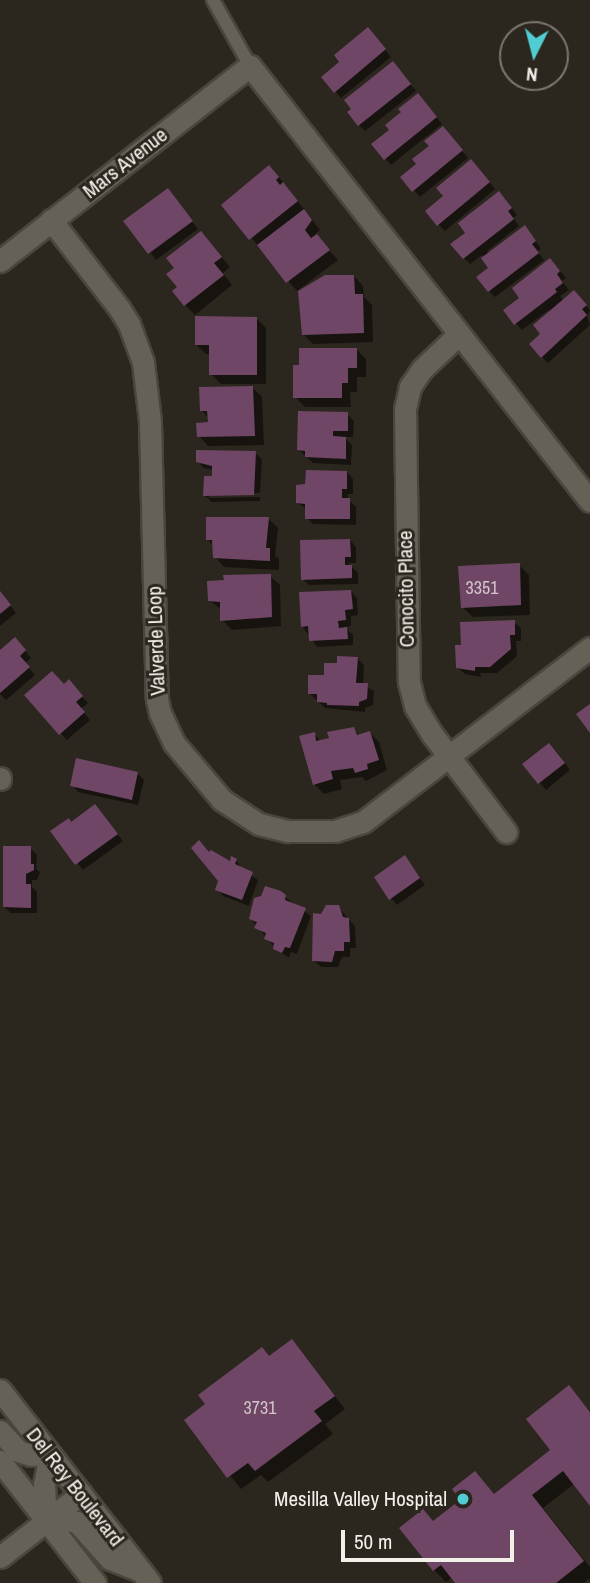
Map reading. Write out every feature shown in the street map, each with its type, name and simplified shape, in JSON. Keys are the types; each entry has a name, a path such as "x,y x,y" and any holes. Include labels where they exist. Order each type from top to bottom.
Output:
{"street":[{"name":"Mars Avenue","path":"0,261 250,66"},
{"path":"250,66 590,501"},
{"name":"Valverde Loop","path":"51,220 119,307 129,324 143,362 150,422 157,699 166,729 186,759 222,800 247,818 274,828 303,833 335,831 363,822 590,648"},
{"name":"Conocito Place","path":"458,334 415,377 407,398 403,421 409,682 419,713 447,757 506,832"},
{"name":"Del Rey Boulevard","path":"0,1390 146,1577"},
{"path":"0,1431 18,1451 31,1455 50,1454 44,1485 46,1520"},
{"name":"Del Rey Boulevard","path":"0,1461 95,1583"},
{"path":"0,1557 81,1494"},
{"path":"46,1520 77,1522 110,1559 146,1577"}],"lane":[{"path":"213,0 250,66"}],"building":[{"path":"368,27 386,49 334,93 321,77 339,62 334,55"},
{"path":"393,61 411,84 358,126 347,112 351,109 344,100"},
{"path":"418,93 437,117 384,160 371,144 389,130 385,125 401,112 398,109"},
{"path":"443,126 463,150 412,192 400,177 416,164 412,159 429,146 424,141"},
{"path":"471,159 490,182 437,226 425,211 443,196 436,188"},
{"path":"269,165 279,177 276,180 280,185 283,182 298,201 249,240 221,205"},
{"path":"168,188 193,221 148,254 123,221"},
{"path":"499,191 512,208 508,211 514,219 463,259 450,244 465,233 458,223"},
{"path":"304,209 312,220 305,230 311,238 317,234 330,250 286,283 257,245"},
{"path":"525,225 536,241 532,244 539,253 488,292 476,277 488,268 481,258"},
{"path":"201,231 222,257 214,263 224,275 184,306 172,291 177,287 166,274 174,268 166,258"},
{"path":"550,258 560,271 557,274 563,283 555,289 557,292 514,325 503,310 519,298 512,288"},
{"path":"325,275 354,275 355,294 363,294 364,333 302,335 298,291"},
{"path":"574,290 587,305 582,309 587,315 541,358 529,344 540,334 533,325"},
{"path":"195,316 257,317 257,375 209,375 209,345 195,345"},
{"path":"299,348 357,348 357,368 348,368 348,383 342,383 342,398 293,398 293,365 299,365"},
{"path":"253,386 255,436 197,437 196,423 208,422 207,411 200,411 199,387"},
{"path":"298,411 348,412 348,431 333,431 333,436 346,437 346,459 305,457 305,451 297,450"},
{"path":"196,450 256,451 254,495 203,496 204,476 212,476 212,466 196,462"},
{"path":"306,470 347,471 347,489 342,489 342,498 350,498 350,519 305,519 305,504 296,503 296,485 305,484"},
{"path":"206,517 269,517 266,548 270,548 270,561 213,558 212,540 206,540"},
{"path":"350,539 351,557 345,557 345,565 352,565 352,578 301,580 300,540"},
{"path":"520,563 521,605 461,608 458,566"},
{"path":"271,574 272,617 220,621 220,602 208,601 207,581 224,580 223,575"},
{"path":"351,590 353,609 345,610 346,620 338,621 339,628 347,627 348,639 309,641 308,626 301,627 299,592"},
{"path":"0,591 11,605 0,614"},
{"path":"515,620 515,635 510,635 511,649 490,667 475,667 475,671 456,668 455,645 461,645 460,622"},
{"path":"15,637 26,650 20,656 30,667 0,693 0,650"},
{"path":"337,656 358,657 356,683 368,683 367,699 359,702 359,706 327,705 317,702 317,694 308,694 308,675 324,675 324,663 337,663"},
{"path":"52,671 64,684 69,679 83,696 76,702 85,712 59,735 24,695"},
{"path":"590,704 590,733 576,714"},
{"path":"354,727 357,735 370,731 379,760 367,764 368,769 355,773 353,768 331,771 333,779 313,785 299,736 315,732 316,741 329,738 327,732"},
{"path":"549,743 565,763 538,784 522,764"},
{"path":"76,758 138,772 132,800 70,786"},
{"path":"95,804 118,834 75,865 50,831 69,818 71,822"},
{"path":"199,840 209,852 211,850 230,861 231,856 237,859 235,864 253,872 242,900 215,890 218,881 191,848"},
{"path":"3,846 31,846 31,864 34,864 34,870 26,874 26,884 31,884 31,908 3,907"},
{"path":"405,855 420,878 389,900 374,877"},
{"path":"265,886 281,891 286,895 285,900 306,908 290,948 285,947 282,953 273,949 274,943 264,939 266,933 254,928 257,922 249,919 254,898 261,896"},
{"path":"326,905 339,905 343,917 349,918 350,942 344,942 344,951 335,951 332,962 312,961 313,913 321,914"},
{"path":"292,1339 335,1396 314,1411 322,1421 255,1471 248,1463 227,1478 184,1420 205,1404 198,1395 262,1347 269,1356"},
{"path":"569,1385 590,1412 590,1506 563,1471 532,1495 584,1561 556,1583 455,1583 441,1565 433,1571 399,1528 423,1509 433,1521 460,1500 452,1489 475,1471 494,1494 550,1450 526,1419"}],"place":[{"name":"Mesilla Valley Hospital","path":"463,1499"}]}
